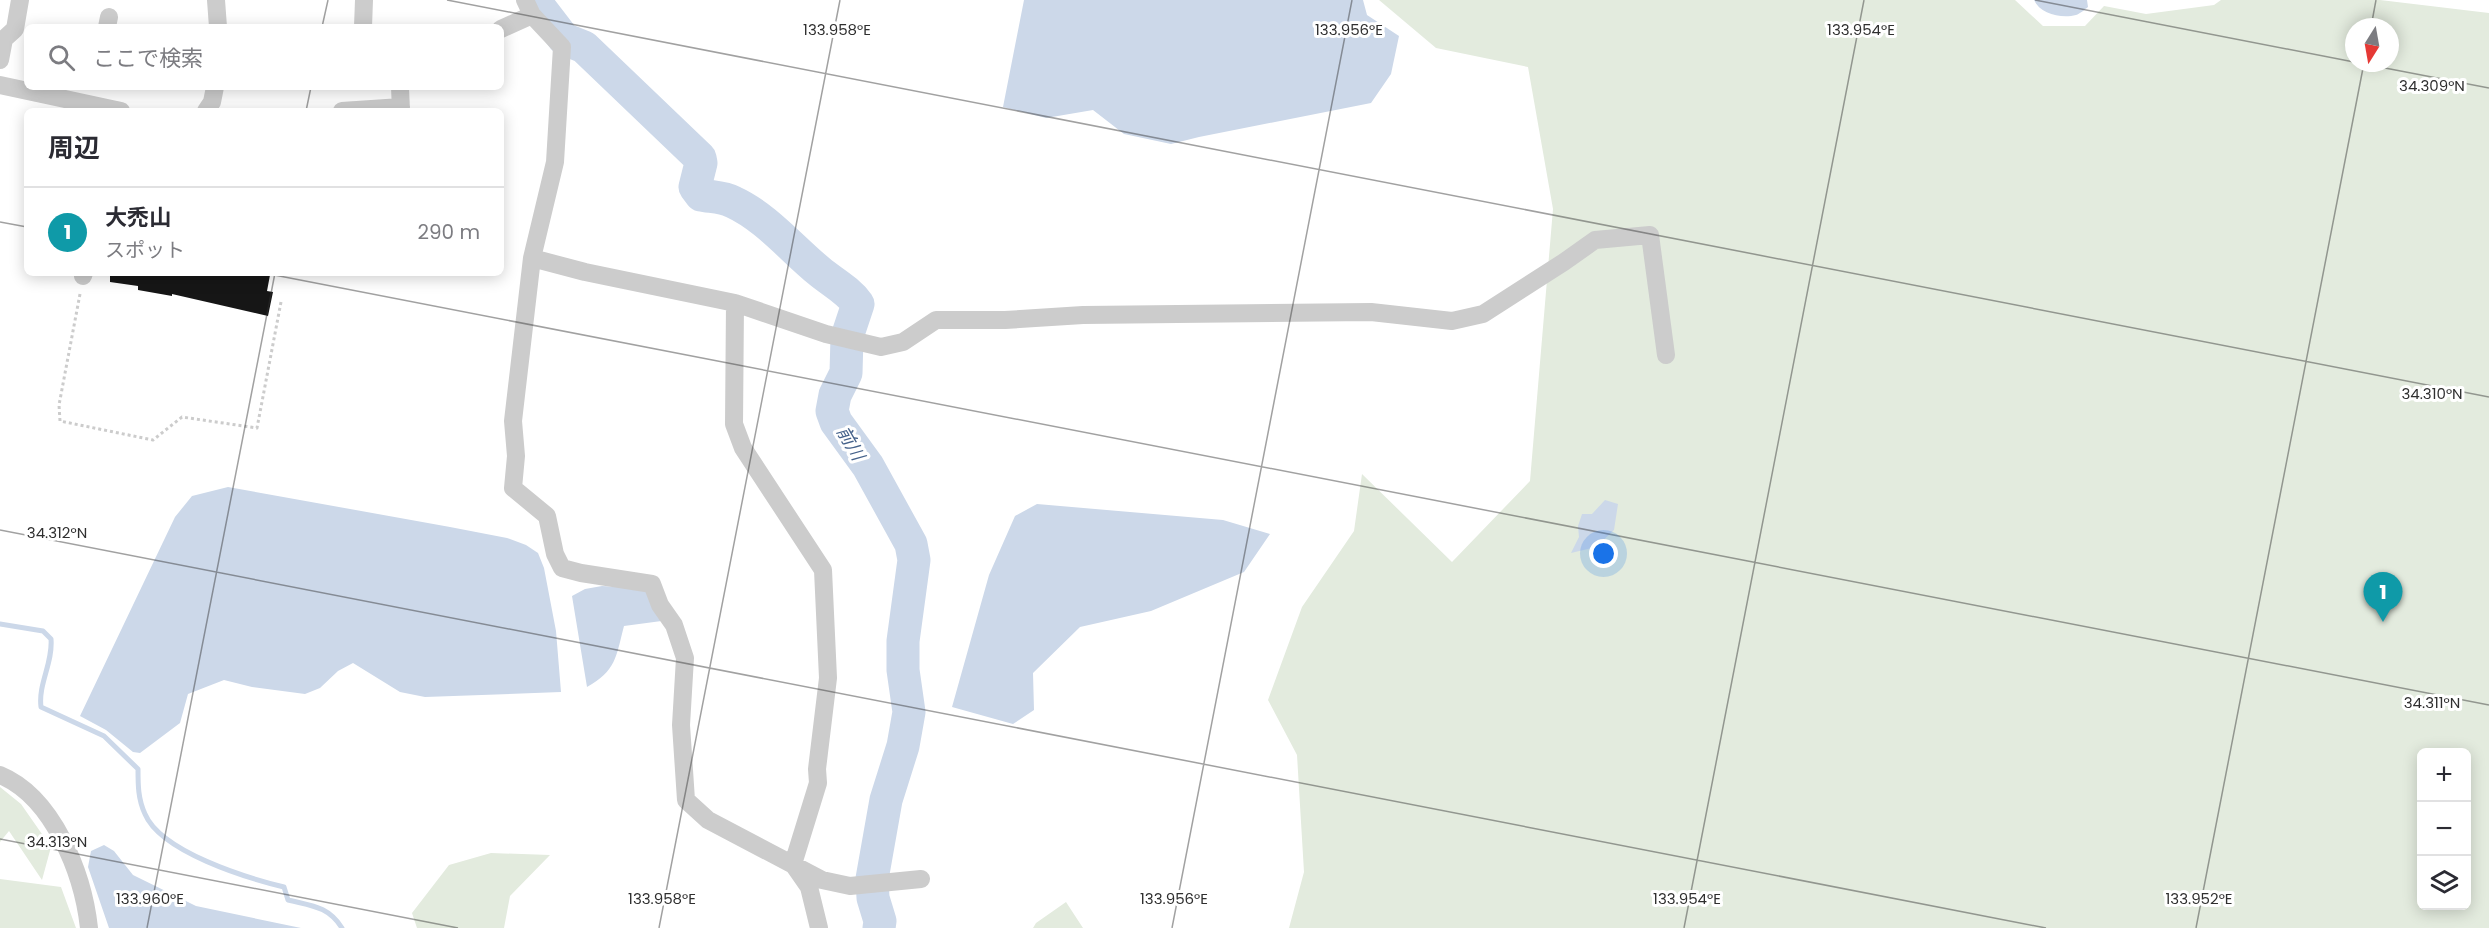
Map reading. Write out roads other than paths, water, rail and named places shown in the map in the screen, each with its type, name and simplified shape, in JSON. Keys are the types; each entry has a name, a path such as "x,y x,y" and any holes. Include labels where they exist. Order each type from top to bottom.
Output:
{"street":[{"path":"0,60 4,39 21,30 20,0"},
{"path":"216,0 218,24"},
{"path":"363,24 364,0"},
{"path":"504,27 528,8 562,47 555,162 532,258 513,421 516,456 513,488 547,516 555,554 562,568 652,584 660,605 674,625 685,658 681,725 686,800 708,820 822,880 850,886 921,879"},
{"path":"0,85 24,88"},
{"path":"46,90 93,95 113,108"},
{"path":"208,108 214,90"},
{"path":"400,90 401,108"},
{"path":"532,258 585,272 735,303 826,334 881,347 903,342 936,320 1005,320 1130,314 1371,312 1452,321 1483,314 1595,240 1650,235 1666,355"},
{"path":"735,303 734,424 743,448 823,570 828,678 817,769 818,783 793,864"},
{"path":"0,775 15,781 30,794 58,829 78,881 89,928"},
{"path":"793,864 809,887 819,928"}],"water":[{"path":"1024,0 1363,0 1367,15 1399,36 1391,74 1371,103 1171,144 1124,134 1093,110 1046,118 1003,107"},
{"path":"2034,0 2087,0 2088,7 2076,15 2058,16 2041,9"},
{"path":"228,487 507,538 526,545 538,553 544,568 556,631 561,692 425,697 400,692 353,663 338,671 320,688 305,694 252,687 224,680 188,694 180,723 140,753 133,752 106,730 80,716 175,517 192,496"},
{"path":"1605,500 1618,504 1614,530 1596,547 1571,553 1579,537 1578,526 1582,514 1592,514"},
{"path":"1037,504 1223,520 1270,534 1244,572 1151,611 1080,627 1033,673 1034,710 1013,724 952,707 989,575 1015,516"},
{"path":"602,586 652,589 669,620 624,626 616,655 609,669 587,687 572,596 585,589"},
{"path":"104,845 114,851 133,875 196,906 301,928 109,928 88,867 91,851"}],"waterway":[{"name":"前川","path":"534,0 564,39 584,47 700,158 701,163 695,187 701,195 729,200 757,216 819,271 850,294 858,304 847,337 846,373 835,395 832,411 836,422 868,466 911,544 914,560 903,641 903,670 909,712 903,746 886,800 872,879 873,898 880,921 879,928"},
{"path":"0,624 43,631 51,639 41,707 104,736 138,769 141,803 154,828 168,840 207,861 228,870 284,887 288,900 325,911 342,928"}],"place":[{"name":"大禿山","path":"2383,622"}]}
